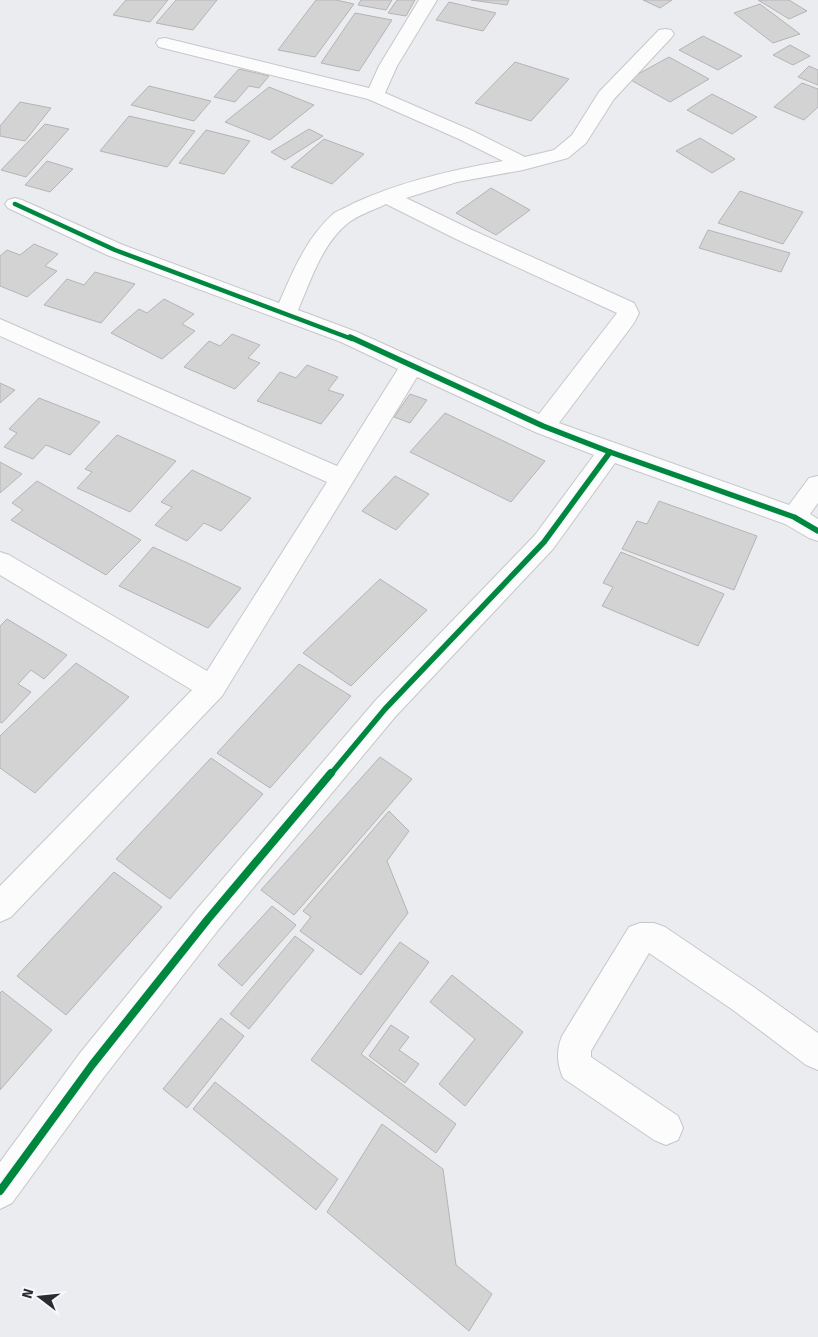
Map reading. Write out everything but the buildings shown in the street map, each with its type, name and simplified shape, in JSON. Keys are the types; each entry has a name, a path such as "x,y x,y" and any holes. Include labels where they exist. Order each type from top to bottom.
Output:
{"street":[{"path":"375,95 388,66 428,0"},
{"path":"286,313 306,264 322,239 341,218 388,197 454,176 523,164 561,154 579,138 606,96 665,34"},
{"path":"165,43 375,95 466,135 523,164"},
{"path":"388,197 463,234 626,308 628,313 626,318 543,426"},
{"path":"15,204 115,250 349,337 543,426 794,518 818,531"},
{"path":"0,327 342,478"},
{"path":"0,907 212,688 412,366"},
{"path":"0,1191 92,1065 208,918 385,709 544,542 610,452"},
{"path":"794,518 818,485"},
{"path":"2,566 212,688"},
{"path":"666,1128 575,1066 574,1048 640,938 654,938 744,999 818,1053"}],"cycle path":[{"path":"15,204 115,250 349,337 543,426 610,452 794,517 818,531"},
{"path":"0,1191 92,1065 208,919 385,709 544,542 610,452"}]}
